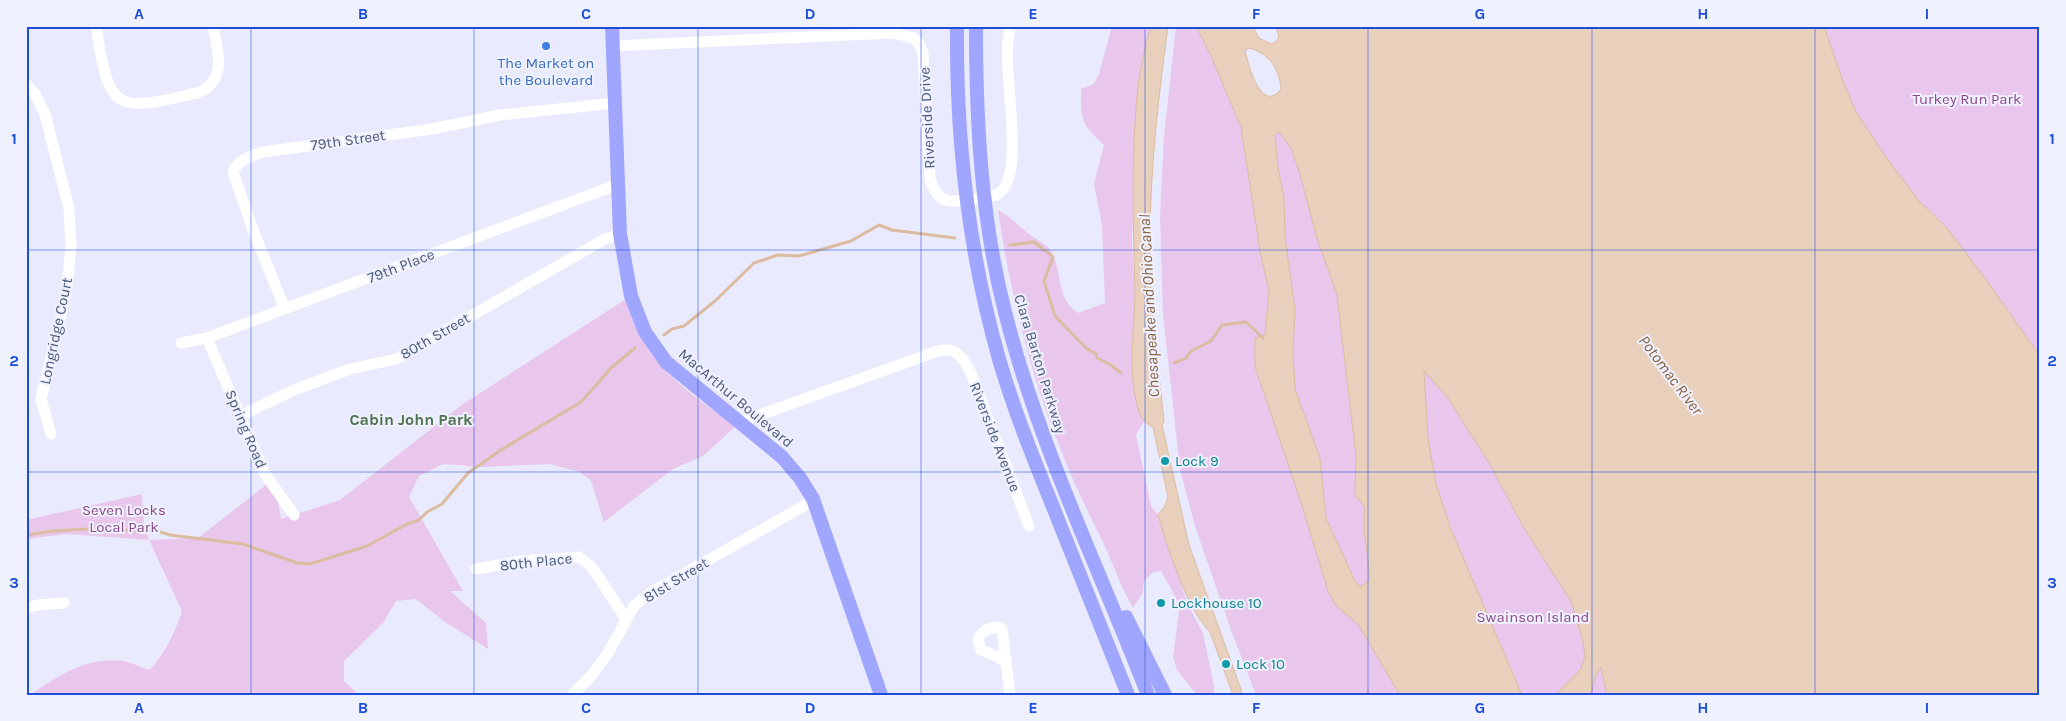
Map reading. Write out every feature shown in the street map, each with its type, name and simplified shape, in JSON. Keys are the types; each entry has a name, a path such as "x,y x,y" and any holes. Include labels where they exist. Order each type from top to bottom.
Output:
{"main road":[{"name":"MacArthur Boulevard","path":"612,26 620,234 631,296 645,332 666,362 782,457 800,478 813,499 881,695"},
{"path":"957,26 958,113 963,178 968,217 984,300 1008,389 1023,433 1128,695"},
{"name":"Clara Barton Parkway","path":"976,26 981,175 986,218 1005,311 1030,395 1148,695"},
{"path":"1080,526 1165,695"}],"street":[{"path":"96,26 110,88 117,97 126,102 147,103 196,93 204,90 214,81 219,67 219,56 213,26"},
{"name":"Riverside Drive","path":"823,31 892,33 914,38 920,45 925,67 930,179 939,196 944,200 953,201 996,195 1002,192 1010,178 1012,141 1007,47 1011,26"},
{"path":"612,46 823,31"},
{"name":"Longridge Court","path":"26,84 35,94 46,114 69,209 71,246 67,289 41,399 50,434"},
{"name":"79th Street","path":"285,309 253,230 233,172 237,164 248,156 264,152 432,129 500,115 614,103"},
{"name":"79th Place","path":"181,343 207,338 619,184"},
{"name":"80th Street","path":"240,416 294,390 350,368 396,359 605,239 620,234"},
{"name":"Spring Road","path":"207,338 266,474 294,515"},
{"name":"Riverside Avenue","path":"740,422 938,351 947,349 955,351 962,357 970,371 1029,526"},
{"name":"81st Street","path":"572,695 591,676 608,653 634,606 650,593 813,499"},
{"name":"80th Place","path":"476,569 522,561 580,558 592,567 626,619"},
{"path":"26,608 64,603"},
{"path":"1005,662 1010,695"}],"green space":[{"path":"1112,26 1151,26 1138,86 1132,241 1135,291 1133,372 1137,400 1144,421 1136,435 1151,506 1158,515 1188,605 1203,633 1214,686 1214,695 1197,695 1177,670 1173,657 1180,605 1161,571 1153,572 1144,581 1142,594 1133,608 1061,452 1034,373 1023,333 1013,292 998,210 1050,250 1055,261 1063,293 1071,307 1078,313 1105,303 1102,225 1094,184 1104,145 1084,121 1081,108 1081,89 1094,84 1099,74"},
{"path":"1176,26 1196,26 1241,127 1260,251 1269,291 1265,335 1255,367 1300,499 1328,591 1336,606 1358,624 1400,695 1256,695 1196,529 1180,470 1163,314 1160,217 1164,137"},
{"name":"Turkey Run Park","path":"1824,26 2040,26 2040,356 1947,228 1919,201 1883,153 1856,112 1842,79"},
{"path":"1279,132 1291,147 1317,238 1337,295 1356,456 1355,495 1365,507 1364,526 1369,581 1360,587 1354,579 1326,518 1320,458 1295,389 1293,353 1295,310 1285,237 1284,198 1278,168 1275,134"},
{"path":"626,299 633,321 654,358 683,387 736,426 703,456 673,469 604,522 591,481 580,472 549,464 481,467 443,464 419,476 409,497 463,591 450,591 486,623 488,649 445,622 416,599 396,601 383,623 344,661 344,681 359,695 33,693 65,673 87,664 111,660 124,661 150,670 160,657 169,642 182,611 149,540 198,538 266,485 278,500 281,519 340,500 463,404"},
{"name":"Swainson Island","path":"1424,371 1448,398 1491,466 1524,528 1571,601 1582,637 1585,656 1581,669 1555,695 1522,695 1455,539 1433,472 1422,372"},
{"name":"Seven Locks Local Park","path":"142,494 144,527 149,540 67,534 26,539 26,520"},
{"path":"1601,667 1607,695 1587,695 1592,691 1596,675"}],"water":[{"name":"Chesapeake and Ohio Canal","path":"1151,26 1168,26 1154,149 1150,211 1152,310 1164,421 1162,425 1189,545 1243,695 1233,695 1210,632 1193,608 1179,577 1158,515 1165,506 1168,497 1153,427 1142,419 1133,385 1132,353 1135,290 1134,137 1139,78"},
{"name":"Potomac River","path":"1196,26 1252,26 1259,38 1271,44 1276,42 1279,37 1276,26 1824,26 1842,79 1856,112 1883,153 1919,201 1947,228 2040,356 2040,695 1607,695 1601,667 1596,675 1592,691 1587,695 1555,695 1581,669 1585,656 1582,637 1571,601 1524,528 1491,466 1448,398 1424,371 1428,439 1436,484 1450,527 1522,695 1400,695 1358,624 1336,606 1328,591 1300,499 1255,367 1255,338 1265,335 1269,291 1260,251 1241,127","holes":["1250,48 1263,54 1276,69 1281,89 1274,95 1267,96 1262,92 1252,75 1245,50","1279,132 1291,148 1317,238 1337,295 1356,456 1355,495 1365,507 1364,527 1369,581 1360,587 1354,579 1326,518 1320,458 1295,389 1293,353 1295,310 1285,237 1284,198 1278,168 1275,134"]}],"waterway":[{"path":"664,335 672,329 684,326 715,301 754,263 778,255 799,256 851,241 879,225 892,230 955,238"},
{"path":"1010,245 1034,242 1053,257 1044,281 1055,316 1086,348 1096,354 1097,358 1121,373"},
{"path":"1174,363 1186,358 1191,351 1211,341 1222,325 1246,322 1263,338"},
{"path":"26,535 88,529 157,531 170,535 243,544 297,563 310,564 367,546 407,524 419,520 427,512 442,504 468,473 501,450 581,402 612,367 635,348"}],"place":[{"name":"The Market on the Boulevard","path":"546,46"},
{"name":"Lock 9","path":"1165,461"},
{"name":"Lockhouse 10","path":"1161,603"},
{"name":"Lock 10","path":"1226,664"}],"district":[{"name":"Cabin John Park","path":"411,419"}]}
